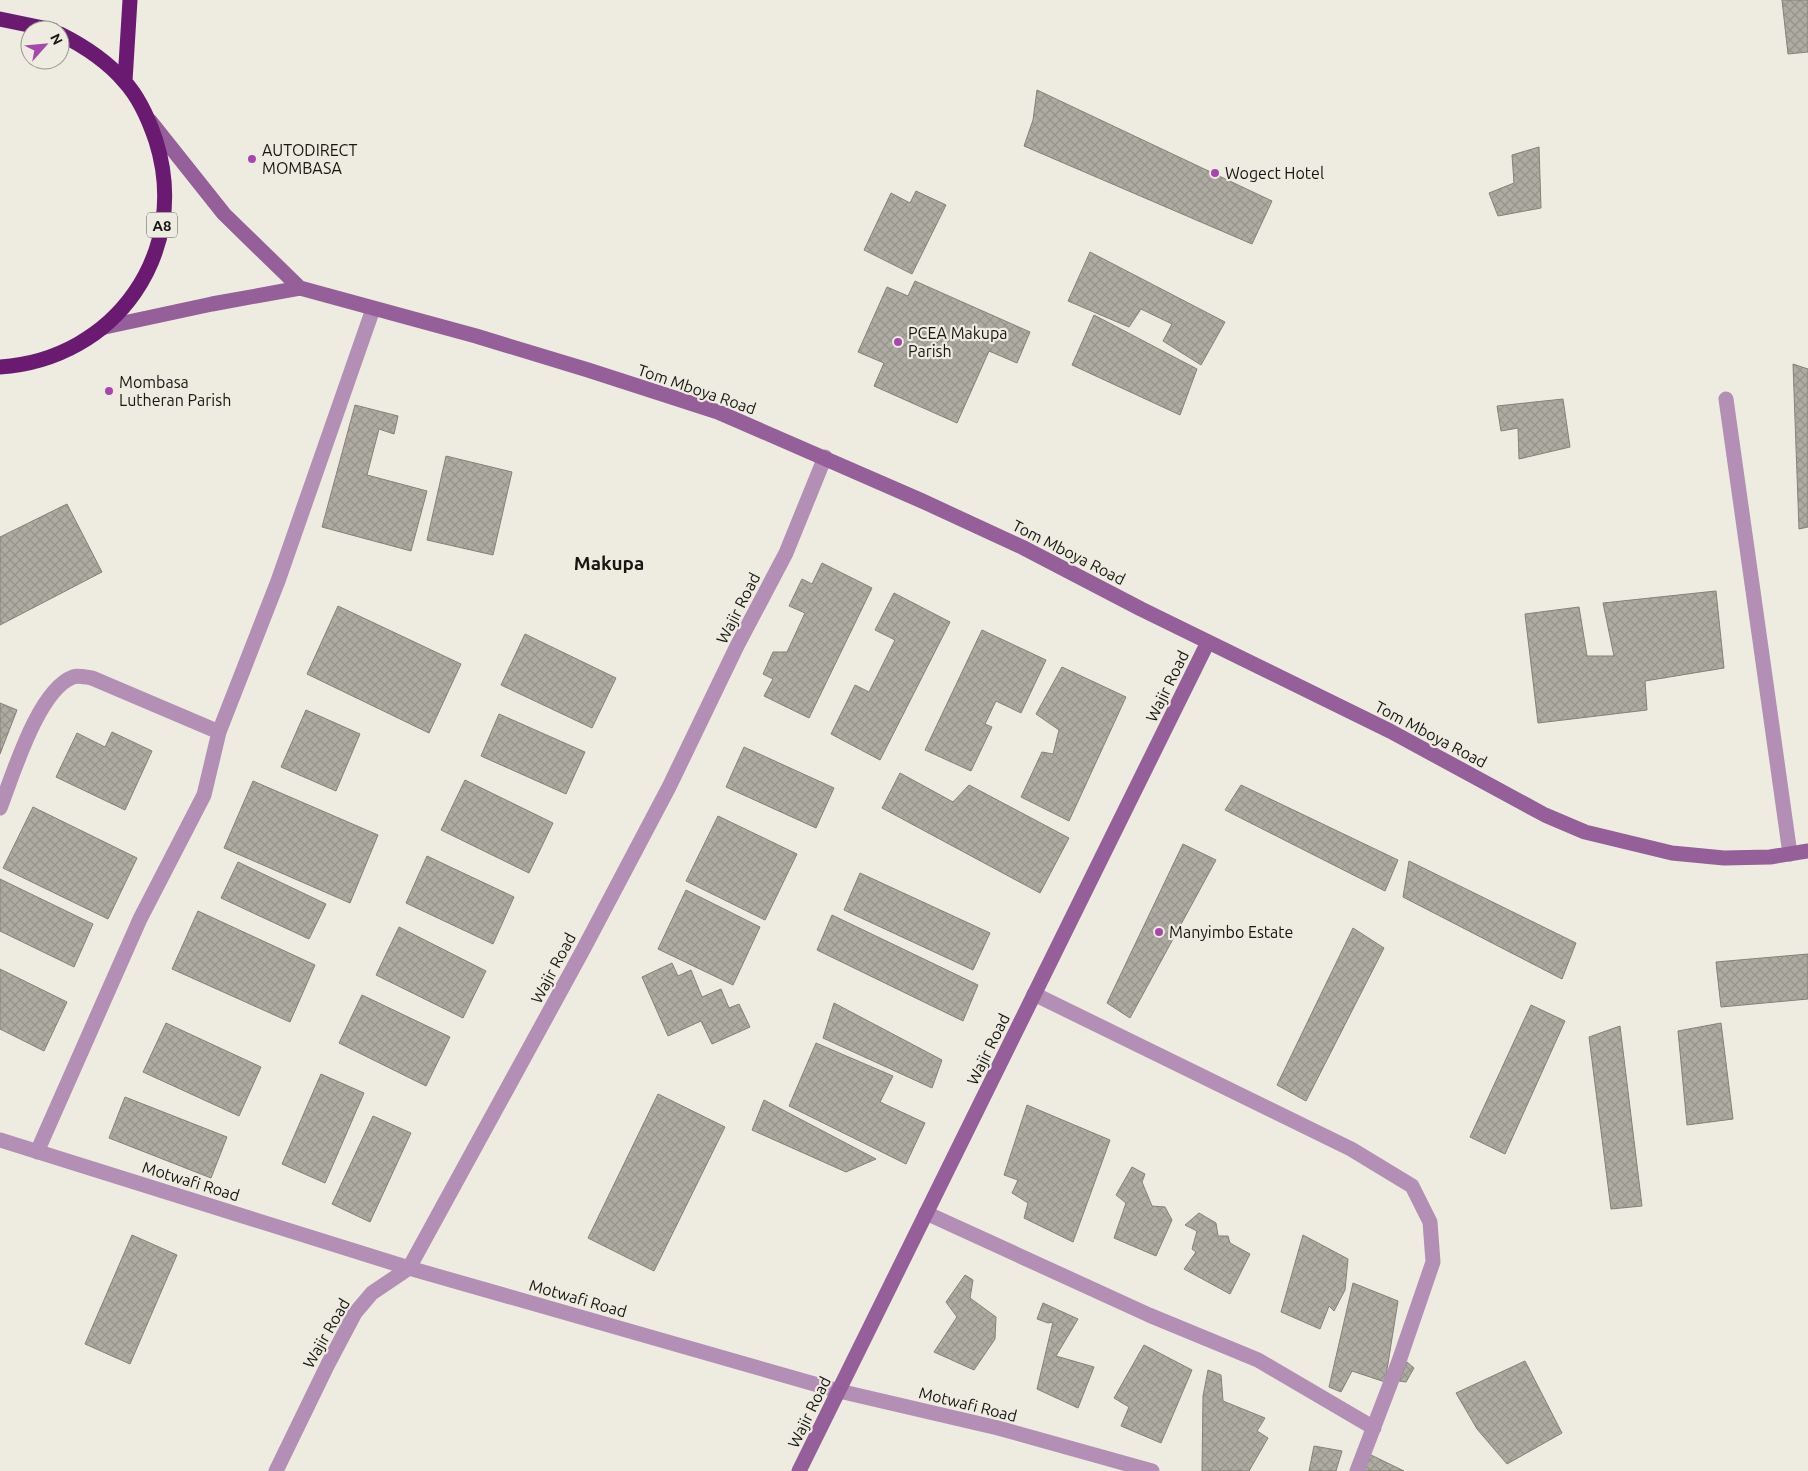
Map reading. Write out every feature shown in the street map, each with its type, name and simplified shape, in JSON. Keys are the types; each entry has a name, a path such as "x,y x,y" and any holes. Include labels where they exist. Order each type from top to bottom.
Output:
{"highway":[{"path":"125,81 130,0"},
{"path":"0,19 20,23"},
{"name":"A8","path":"0,367 25,366 68,352 106,327 136,293 156,253 165,208 164,172 163,163 149,120 125,81 91,50 70,39"}],"main road":[{"path":"149,120 224,214 300,288"},
{"path":"106,327 212,304 300,288"},
{"name":"Tom Mboya Road","path":"300,288 373,310 476,336 607,376 718,412 825,457 1022,547 1208,642 1390,731 1545,815 1585,832 1672,853 1724,858 1808,851"},
{"name":"Wajir Road","path":"799,1471 1208,642"}],"street":[{"path":"36,1152 140,919 204,796 219,732 278,581 373,310"},
{"path":"1726,399 1790,854"},
{"name":"Wajir Road","path":"276,1471 355,1313 372,1293 409,1268 583,950 669,787 737,646 786,553 825,457"},
{"path":"0,808 40,710 54,690 73,677 92,678 219,732"},
{"path":"1034,994 1352,1149 1412,1186 1430,1222 1433,1262 1400,1361 1357,1471"},
{"name":"Motwafi Road","path":"0,1140 409,1268 839,1391 998,1428 1152,1471"},
{"path":"926,1213 1149,1315 1258,1360 1374,1428"}],"building":[{"path":"1782,0 1808,0 1808,52 1788,54"},
{"path":"1037,90 1272,201 1252,244 1024,146 1033,120"},
{"path":"1539,147 1541,208 1498,216 1489,193 1514,183 1512,155"},
{"path":"916,191 946,205 912,274 864,250 891,193 910,203"},
{"path":"1090,252 1225,322 1201,365 1163,341 1172,324 1141,309 1129,327 1068,301"},
{"path":"915,281 1030,332 1017,363 989,351 957,423 874,386 884,363 858,352 887,287 908,296"},
{"path":"1094,315 1197,369 1180,415 1072,365"},
{"path":"1793,364 1808,369 1808,527 1799,529"},
{"path":"1563,399 1570,447 1519,459 1518,428 1501,431 1497,406"},
{"path":"355,405 398,416 394,434 379,429 367,475 427,491 411,551 322,527"},
{"path":"446,456 512,472 493,555 427,540"},
{"path":"67,504 102,572 0,625 0,537"},
{"path":"822,563 872,588 809,718 764,696 773,679 763,674 773,652 787,652 805,613 789,606 802,579 812,584"},
{"path":"1716,591 1724,668 1645,681 1647,710 1538,723 1525,614 1579,607 1587,656 1614,656 1603,603"},
{"path":"894,593 950,622 880,760 831,734 855,685 869,692 895,640 875,630"},
{"path":"338,606 461,664 429,733 307,674"},
{"path":"982,630 1046,660 1021,713 996,701 985,724 992,727 971,771 925,750"},
{"path":"525,634 616,678 592,728 501,685"},
{"path":"1062,667 1126,697 1069,821 1021,797 1042,752 1053,754 1059,730 1036,714"},
{"path":"0,703 17,710 0,754"},
{"path":"306,710 360,734 336,791 281,767"},
{"path":"499,714 585,752 566,794 481,756"},
{"path":"112,732 152,751 125,810 56,777 77,733 105,747"},
{"path":"744,747 834,788 816,828 726,787"},
{"path":"900,773 953,802 969,785 1069,838 1040,893 882,808"},
{"path":"465,780 553,823 529,873 441,830"},
{"path":"253,781 378,835 350,903 224,848"},
{"path":"1241,785 1398,860 1385,891 1225,810"},
{"path":"33,807 137,858 108,919 3,868"},
{"path":"718,816 797,854 765,920 686,881"},
{"name":"Manyimbo Estate","path":"1183,844 1216,860 1130,1018 1107,1003"},
{"path":"427,856 514,897 493,944 406,903"},
{"path":"1409,861 1576,943 1562,979 1403,897"},
{"path":"238,862 326,904 309,939 221,898"},
{"path":"860,873 990,933 973,970 844,910"},
{"path":"0,879 93,924 74,967 0,931"},
{"path":"686,890 760,927 733,985 658,949"},
{"path":"198,911 315,965 290,1022 172,969"},
{"path":"832,915 978,985 963,1021 817,950"},
{"path":"399,927 486,971 463,1018 376,975"},
{"path":"1353,928 1384,948 1306,1101 1277,1085"},
{"path":"1808,954 1808,999 1721,1007 1716,962"},
{"path":"672,963 678,976 691,970 702,997 721,989 729,1008 739,1004 750,1027 712,1044 701,1021 668,1036 642,977"},
{"path":"0,969 67,1002 44,1051 0,1029"},
{"path":"362,995 450,1037 426,1086 339,1043"},
{"path":"834,1003 942,1060 932,1088 823,1038"},
{"path":"1531,1005 1565,1021 1505,1154 1470,1137"},
{"path":"166,1023 261,1067 239,1116 143,1072"},
{"path":"1721,1023 1733,1119 1687,1125 1678,1031"},
{"path":"1620,1026 1642,1206 1611,1209 1589,1037"},
{"path":"816,1043 893,1076 880,1102 925,1123 906,1164 789,1106"},
{"path":"321,1074 364,1093 325,1183 282,1164"},
{"path":"658,1094 725,1127 654,1271 588,1238"},
{"path":"125,1097 227,1137 211,1178 109,1138"},
{"path":"764,1100 876,1159 846,1172 752,1130"},
{"path":"1027,1105 1110,1140 1073,1242 1024,1218 1028,1203 1012,1193 1018,1180 1004,1175"},
{"path":"373,1116 411,1133 370,1222 332,1204"},
{"path":"1132,1167 1145,1174 1142,1182 1152,1206 1165,1207 1172,1220 1156,1256 1114,1238 1126,1203 1116,1195"},
{"path":"1199,1213 1216,1223 1218,1236 1228,1236 1230,1243 1250,1254 1230,1294 1184,1269 1196,1252 1192,1249 1197,1231 1185,1225"},
{"path":"132,1235 177,1255 130,1364 85,1344"},
{"path":"1303,1235 1348,1259 1345,1290 1334,1311 1329,1306 1320,1329 1281,1312"},
{"path":"965,1275 973,1280 970,1298 996,1317 995,1339 974,1370 934,1352 957,1317 946,1302"},
{"path":"1353,1283 1398,1301 1385,1382 1352,1371 1341,1392 1329,1387"},
{"path":"1043,1303 1078,1319 1056,1356 1094,1367 1078,1408 1037,1389 1053,1322 1048,1323 1037,1319"},
{"path":"1144,1345 1192,1370 1161,1443 1121,1426 1129,1407 1114,1398"},
{"path":"1525,1361 1562,1433 1507,1464 1477,1429 1456,1393"},
{"path":"1407,1362 1414,1368 1406,1382 1399,1381"},
{"path":"1208,1370 1221,1375 1223,1401 1265,1418 1257,1431 1268,1438 1249,1471 1202,1471 1203,1396"},
{"path":"1314,1446 1342,1451 1336,1471 1309,1471"},
{"path":"1369,1454 1404,1471 1361,1471"}],"place":[{"name":"AUTODIRECT MOMBASA","path":"252,159"},
{"name":"Wogect Hotel","path":"1215,173"},
{"name":"PCEA Makupa Parish","path":"898,342"},
{"name":"Mombasa Lutheran Parish","path":"109,391"},
{"name":"Manyimbo Estate","path":"1159,932"}],"district":[{"name":"Makupa","path":"609,563"}]}
